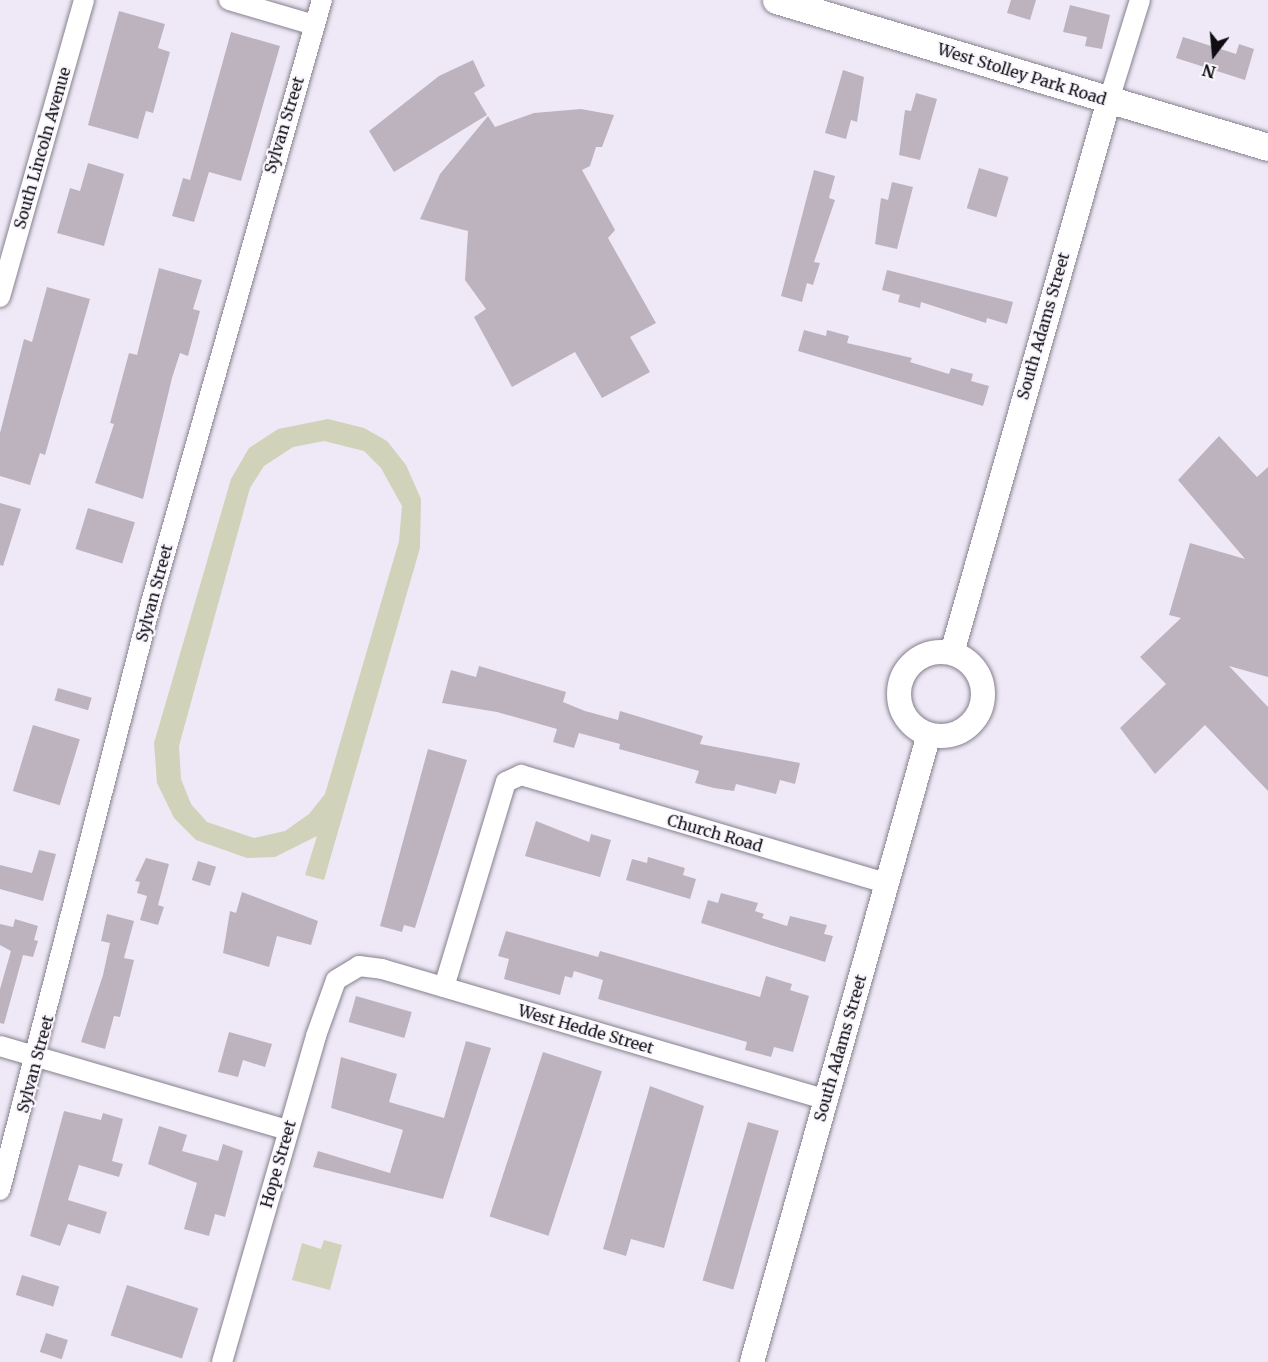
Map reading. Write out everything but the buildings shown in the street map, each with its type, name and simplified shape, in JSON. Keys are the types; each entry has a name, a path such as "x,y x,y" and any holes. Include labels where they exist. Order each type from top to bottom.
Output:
{"main road":[{"name":"West Stolley Park Road","path":"776,0 1268,147"}],"street":[{"name":"South Lincoln Avenue","path":"0,297 84,0"},
{"path":"229,0 314,25"},
{"name":"Sylvan Street","path":"0,1190 37,1058 152,599 322,0"},
{"name":"South Adams Street","path":"952,653 1108,100 1140,0"},
{"path":"952,653 981,674 981,705 961,731 929,734 904,717 899,682 922,656 952,653"},
{"name":"South Adams Street","path":"752,1362 824,1099 888,884 929,734"},
{"name":"Church Road","path":"444,987 506,782 521,775 888,884"},
{"name":"West Hedde Street","path":"348,973 359,966 381,969 824,1099"},
{"name":"Hope Street","path":"222,1362 288,1130 336,980 348,973"},
{"path":"0,1046 288,1130"}],"green space":[{"path":"328,419 364,428 387,441 406,465 421,499 420,548 324,880 305,875 317,836 275,857 247,858 196,840 174,818 157,783 154,743 231,479 249,448 278,429","holes":["324,441 364,451 381,468 402,506 399,541 325,794 309,814 285,831 254,838 207,822 191,804 181,779 179,746 250,488 264,466 293,447"]},
{"path":"324,1240 342,1245 330,1290 292,1280 302,1243 321,1249"}]}
